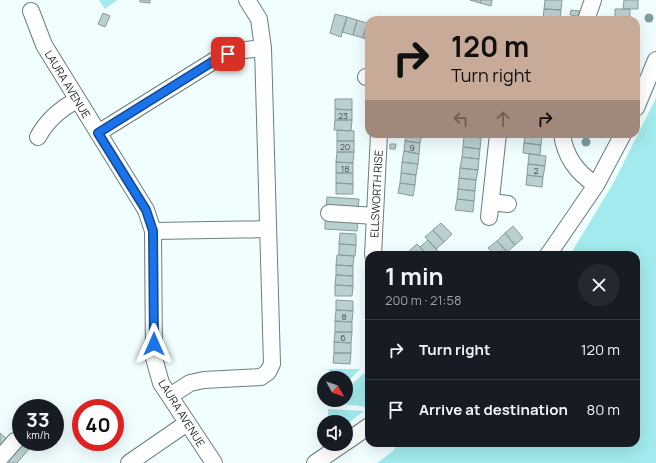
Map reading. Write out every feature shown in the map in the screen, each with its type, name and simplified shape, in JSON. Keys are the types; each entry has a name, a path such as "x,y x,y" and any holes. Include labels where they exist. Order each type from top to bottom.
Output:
{"street":[{"path":"170,396 190,383 204,380 257,378 264,375 270,368 273,359 263,48 259,19 247,0"},
{"path":"587,16 593,0"},
{"name":"LAURA AVENUE","path":"31,11 44,45 146,210 153,231 154,358 161,383 214,463"},
{"path":"98,133 220,57 237,51 263,48"},
{"path":"640,98 656,60"},
{"path":"38,137 48,121 56,113 77,100"},
{"name":"ELLSWORTH RISE","path":"373,251 379,138"},
{"path":"498,138 490,209 508,204"},
{"path":"563,138 568,156 574,166 585,178 596,185"},
{"path":"551,251 596,185 622,138"},
{"path":"329,213 375,216"},
{"path":"153,231 268,229"},
{"path":"129,463 187,423"},
{"path":"353,437 365,429"},
{"path":"0,458 12,444"},
{"path":"315,463 333,451"}],"shaded area":[{"path":"99,0 117,0 105,9"},
{"path":"656,98 656,463 377,463 393,451 396,447 640,447 640,251 572,251 614,182 636,138 640,138 640,130"},
{"path":"329,369 360,369 353,376 353,371 329,371"},
{"path":"363,374 365,374 365,407 353,405 353,383"},
{"path":"328,409 364,411 353,420 353,415 328,415"}],"building":[{"path":"140,0 150,0 150,3 140,2"},
{"path":"470,0 481,0 480,3"},
{"path":"481,0 492,0 491,6 480,3"},
{"path":"545,0 562,0 561,10 544,9"},
{"path":"624,0 638,0 638,9 623,9"},
{"path":"544,9 561,10 560,16 543,16"},
{"path":"615,9 630,9 630,16 615,16"},
{"path":"571,10 580,11 578,16 570,15"},
{"path":"103,13 110,16 105,27 98,24"},
{"path":"335,14 347,17 341,37 330,33"},
{"path":"347,17 357,20 353,35 342,32"},
{"path":"357,20 365,22 363,38 353,35"},
{"path":"335,99 352,99 352,110 335,109"},
{"path":"335,109 352,110 352,120 335,120"},
{"path":"335,120 352,120 351,131 334,130"},
{"path":"337,130 354,131 354,141 337,141"},
{"path":"405,138 421,138 420,143 405,141"},
{"path":"464,138 481,138 480,149 463,147"},
{"path":"525,138 542,138 541,145 524,143"},
{"path":"337,141 354,141 354,152 337,152"},
{"path":"405,141 420,143 419,154 404,151"},
{"path":"524,143 541,145 540,155 523,153"},
{"path":"390,144 396,144 395,149 390,149"},
{"path":"463,147 480,149 479,159 462,157"},
{"path":"404,151 419,154 418,164 402,162"},
{"path":"337,152 354,152 353,163 336,162"},
{"path":"529,154 546,156 545,166 528,164"},
{"path":"462,157 479,159 478,170 460,168"},
{"path":"336,162 353,163 353,173 336,173"},
{"path":"402,162 418,164 416,175 401,173"},
{"path":"528,164 545,166 543,177 527,175"},
{"path":"460,168 478,170 476,180 459,178"},
{"path":"336,173 353,173 353,184 336,183"},
{"path":"401,173 416,175 415,185 400,183"},
{"path":"527,175 543,177 542,187 526,185"},
{"path":"459,178 476,180 475,191 458,189"},
{"path":"336,183 353,184 353,194 336,194"},
{"path":"400,183 415,185 413,196 398,193"},
{"path":"458,189 475,191 474,201 457,199"},
{"path":"327,197 359,199 358,209 326,207"},
{"path":"457,199 474,201 473,212 455,210"},
{"path":"325,219 358,221 357,231 325,229"},
{"path":"441,223 452,234 444,242 433,230"},
{"path":"513,226 523,238 515,245 505,233"},
{"path":"433,230 444,242 436,249 425,237"},
{"path":"340,233 356,234 356,245 339,244"},
{"path":"505,233 515,245 506,251 497,241"},
{"path":"428,240 438,251 424,251 420,247"},
{"path":"497,241 506,251 491,251 488,248"},
{"path":"339,244 356,245 355,256 339,255"},
{"path":"417,244 423,251 409,251"},
{"path":"337,255 354,256 353,266 336,265"},
{"path":"336,265 353,266 353,276 336,275"},
{"path":"336,275 353,276 353,286 335,285"},
{"path":"335,285 353,286 352,296 335,296"},
{"path":"336,300 353,301 353,311 336,310"},
{"path":"336,310 353,311 352,322 335,321"},
{"path":"335,321 352,322 352,332 335,332"},
{"path":"335,332 352,332 351,343 334,342"},
{"path":"334,342 351,343 351,353 334,353"},
{"path":"334,353 351,353 350,364 333,363"},
{"path":"0,433 7,439 0,447"},
{"path":"15,451 27,451 17,463 6,463"}],"route":[{"path":"154,344 153,231 146,210 98,133 220,57 228,54"}]}
